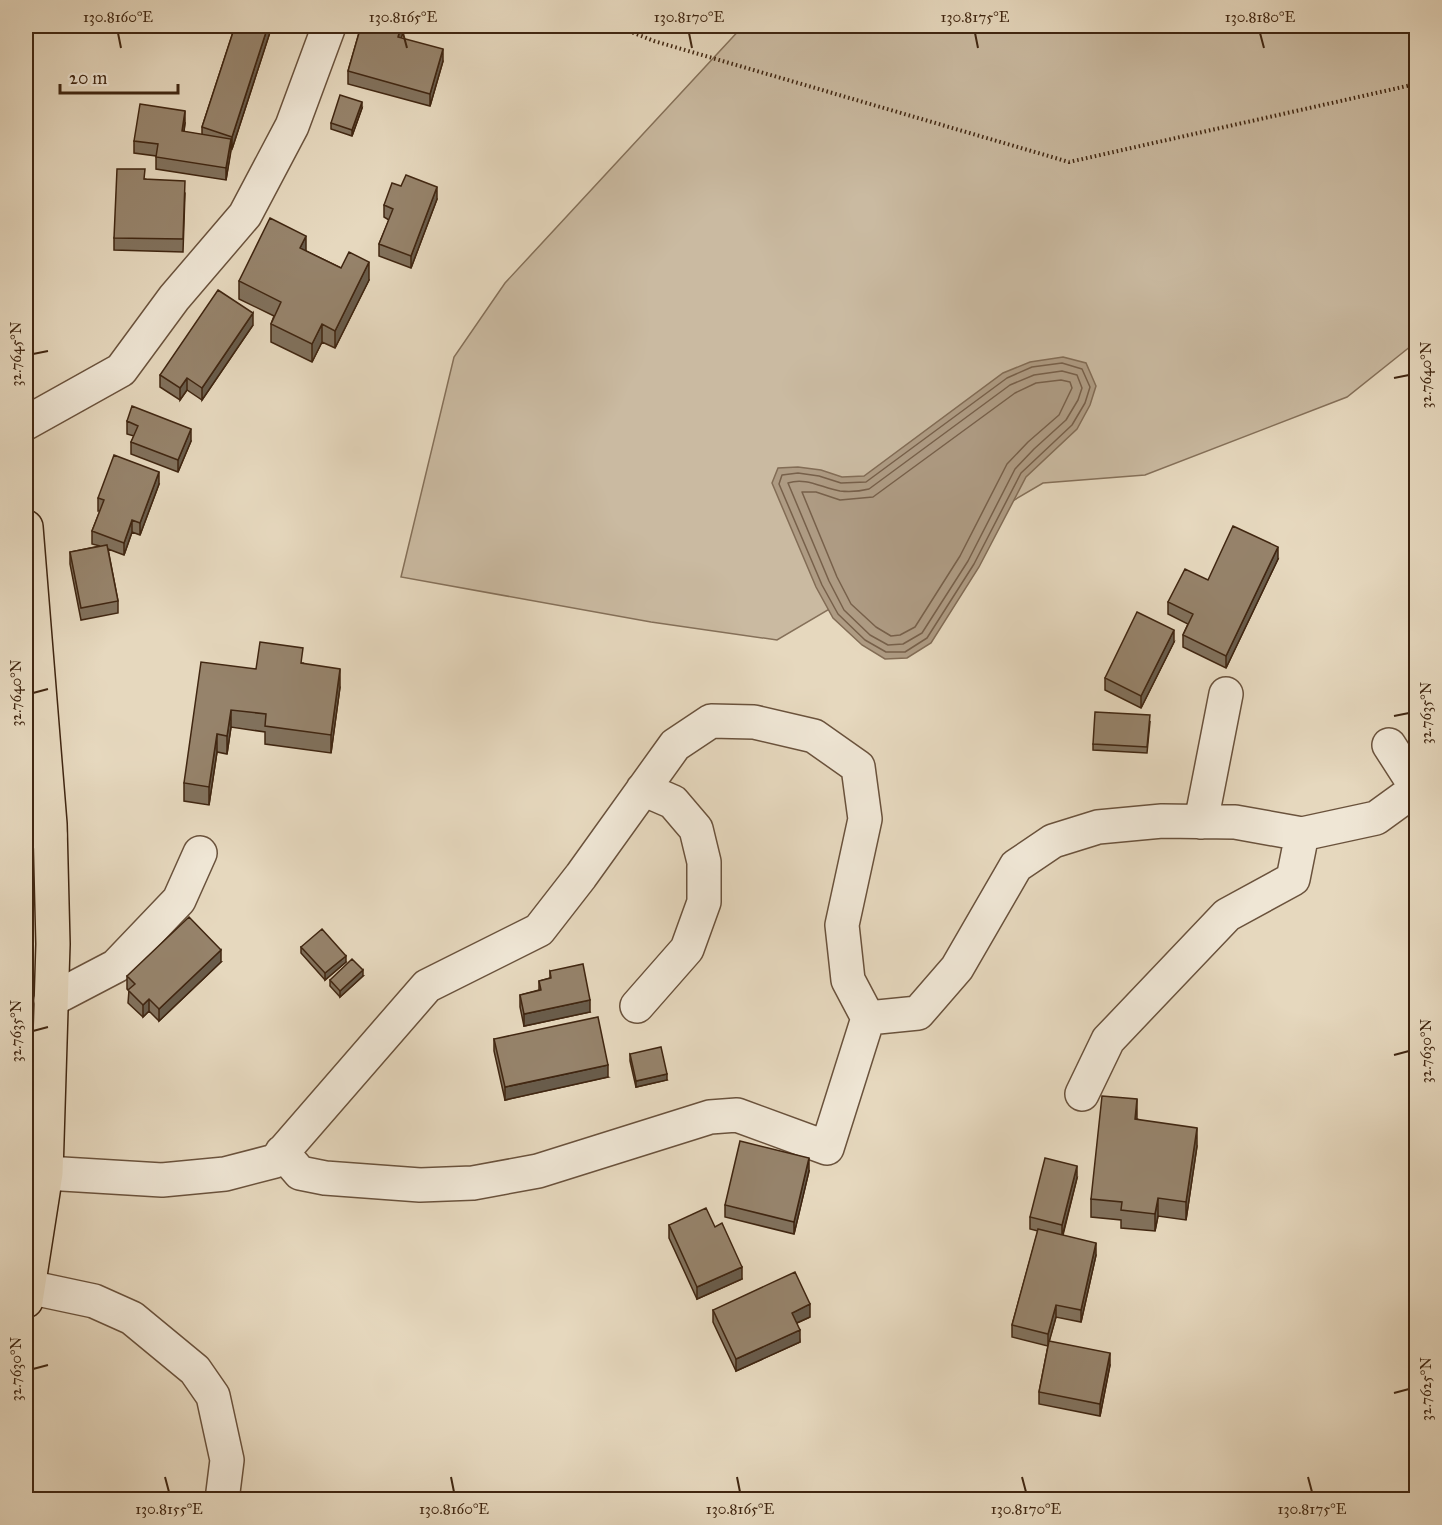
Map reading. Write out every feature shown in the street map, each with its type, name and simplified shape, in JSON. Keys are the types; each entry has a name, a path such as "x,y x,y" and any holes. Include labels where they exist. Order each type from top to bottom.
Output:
{"highway":[{"path":"26,527 34,614 38,832 53,944 46,1173 26,1296"}],"street":[{"path":"26,423 121,370 174,297 245,215 292,126 329,26"},
{"path":"1201,822 1226,694"},
{"path":"46,1173 162,1180 225,1174 275,1161 282,1152 427,986 539,930 581,876 675,745 711,721 754,722 814,736 858,767 865,819 842,925 848,980 868,1018 827,1148 737,1115 710,1117 538,1171 473,1183 420,1185 325,1178 300,1173 282,1152"},
{"path":"868,1018 918,1013 957,968 1016,866 1053,841 1098,827 1162,821 1235,822 1302,834 1376,818 1416,788 1389,745"},
{"path":"637,1006 687,949 704,902 704,862 696,829 673,802 643,789"},
{"path":"1082,1094 1108,1040 1227,915 1293,879 1302,834"},
{"path":"51,1000 116,966 179,900 200,853"},
{"path":"26,1296 94,1301 132,1318 195,1370 213,1396 226,1460 222,1500"}],"path":[{"path":"616,26 654,41 1069,162 1416,84"}],"shaded area":[{"path":"743,26 1416,26 1416,342 1347,397 1145,475 1043,483 777,640 651,622 401,577 454,357 505,283"}],"water":[{"path":"1063,357 1086,363 1096,386 1090,405 1077,429 1026,477 979,567 931,643 907,658 885,659 862,645 833,618 816,587 772,483 778,468 798,467 821,470 842,477 864,476 1003,373 1030,362"}],"building":[{"path":"235,26 268,26 232,137 202,127"},
{"path":"361,26 401,26 398,37 443,49 430,94 348,71"},
{"path":"340,95 362,102 352,130 331,123"},
{"path":"140,104 185,111 182,131 231,139 226,168 156,157 158,144 134,141"},
{"path":"117,169 145,169 144,179 185,181 183,239 114,238"},
{"path":"406,175 437,187 411,256 379,244 393,209 384,205 392,183 401,186"},
{"path":"270,218 306,236 300,248 341,268 349,252 369,262 335,331 322,324 312,344 271,324 281,302 239,281"},
{"path":"218,290 253,313 202,388 187,378 180,388 160,375"},
{"path":"132,406 191,429 178,460 131,442 138,426 127,421"},
{"path":"114,455 159,472 140,523 132,520 124,543 92,531 104,500 98,498"},
{"path":"1233,526 1278,547 1226,656 1183,635 1193,614 1168,602 1185,569 1208,580"},
{"path":"107,545 118,601 81,608 70,552"},
{"path":"1137,612 1174,630 1141,696 1105,678"},
{"path":"260,642 303,648 301,663 340,669 331,735 265,726 266,714 231,710 227,736 217,734 209,787 184,783 201,662 256,669"},
{"path":"1095,712 1150,715 1147,747 1093,744"},
{"path":"189,917 221,950 159,1009 149,999 143,1005 128,990 135,984 127,976"},
{"path":"322,929 346,956 325,973 301,947"},
{"path":"352,959 363,970 340,991 330,980"},
{"path":"583,964 590,1000 524,1014 520,995 541,990 539,981 551,978 550,971"},
{"path":"598,1017 608,1065 505,1087 494,1039"},
{"path":"661,1047 667,1074 636,1081 630,1054"},
{"path":"1102,1096 1137,1099 1135,1119 1197,1128 1186,1202 1158,1198 1155,1214 1121,1210 1122,1202 1091,1199"},
{"path":"740,1141 809,1158 794,1222 725,1205"},
{"path":"1045,1158 1077,1166 1062,1225 1030,1217"},
{"path":"706,1208 715,1227 722,1223 742,1267 697,1287 669,1225"},
{"path":"1038,1229 1096,1243 1081,1310 1056,1305 1048,1334 1012,1325"},
{"path":"795,1272 810,1304 792,1313 800,1330 736,1359 713,1310"},
{"path":"1049,1341 1110,1353 1100,1404 1039,1392"}]}
